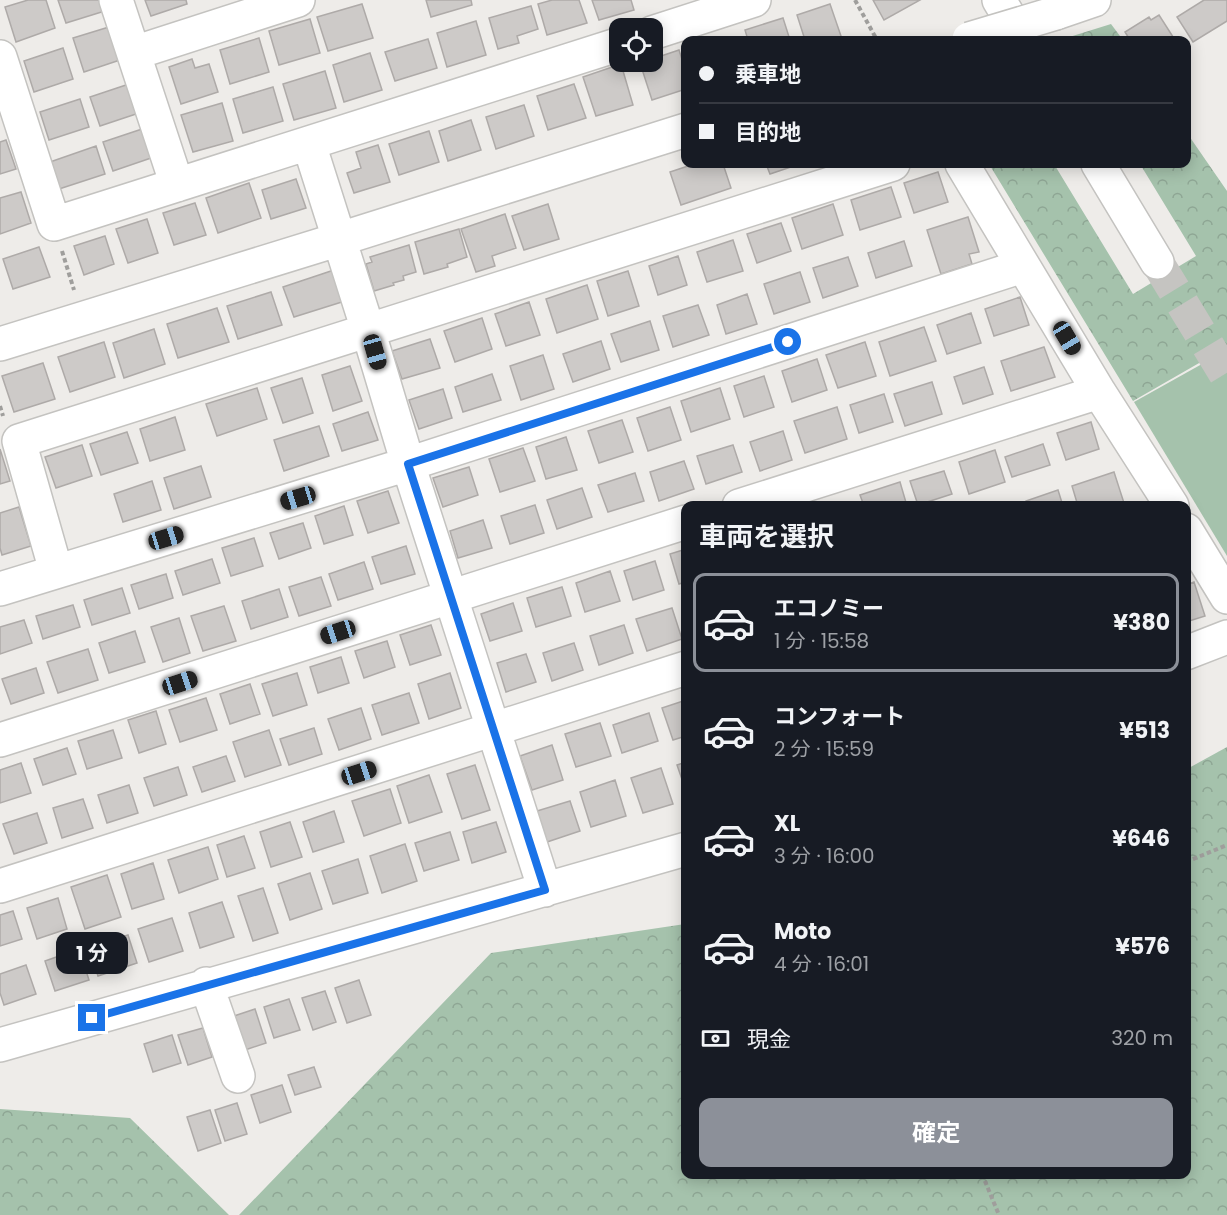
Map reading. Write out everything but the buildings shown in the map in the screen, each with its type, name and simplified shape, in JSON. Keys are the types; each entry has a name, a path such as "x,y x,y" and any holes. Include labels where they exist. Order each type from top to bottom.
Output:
{"street":[{"path":"117,0 177,185"},
{"path":"134,52 298,0"},
{"path":"663,29 754,0"},
{"path":"999,0 1021,36"},
{"path":"980,36 1094,0"},
{"path":"0,57 54,224 609,48"},
{"path":"0,344 681,132"},
{"path":"309,144 369,330 408,464 545,890"},
{"path":"56,571 19,441 880,168"},
{"path":"964,168 1099,392 1169,501"},
{"path":"1100,168 1157,262"},
{"path":"0,589 408,464 1023,266"},
{"path":"755,501 1099,392"},
{"path":"0,740 681,524"},
{"path":"1191,538 1227,597"},
{"path":"1191,651 1227,637"},
{"path":"0,886 681,670"},
{"path":"0,1045 206,984 681,850"},
{"path":"206,984 238,1076"}],"path":[{"path":"855,0 875,36"},
{"path":"54,224 75,293"},
{"path":"1191,860 1227,844"},
{"path":"983,1179 999,1215"}],"green space":[{"path":"1111,24 1120,36 1073,36"},
{"path":"1191,139 1227,191 1227,347 1133,401 991,168 1056,168 1133,294 1196,256 1142,168 1191,168"},
{"path":"1227,350 1227,556 1134,402"},
{"path":"1227,747 1227,1215 239,1215 491,953 681,925 681,1179 1191,1179 1191,767"},
{"path":"0,1109 130,1118 229,1215 0,1215"}],"tunnel":[{"path":"1157,262 1227,377"}],"route":[{"path":"92,1018 545,890 408,464 788,342"}]}
